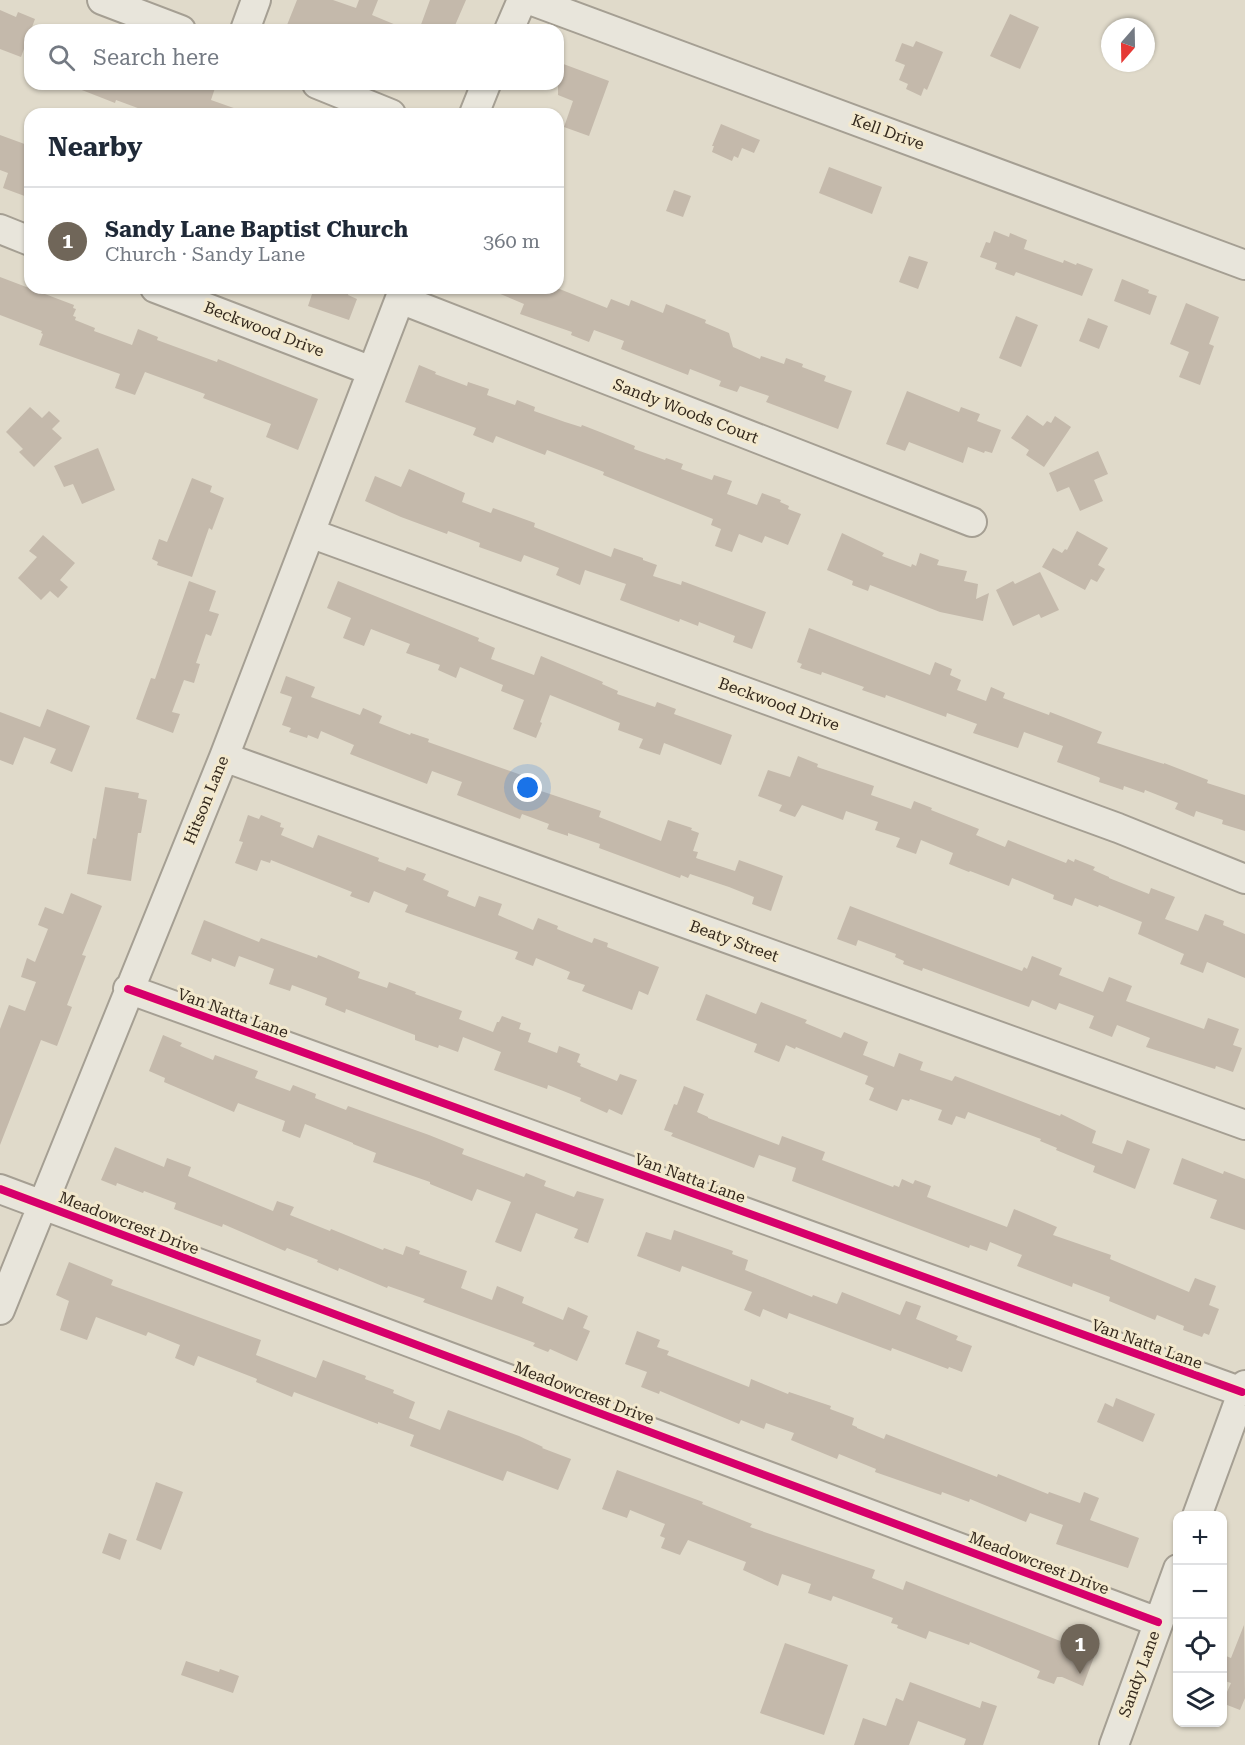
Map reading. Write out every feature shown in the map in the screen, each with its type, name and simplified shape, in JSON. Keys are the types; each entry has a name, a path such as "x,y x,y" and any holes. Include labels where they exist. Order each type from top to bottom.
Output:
{"street":[{"path":"102,0 165,24"},
{"path":"247,24 256,0"},
{"path":"512,24 522,0"},
{"name":"Kell Drive","path":"530,0 1245,265"},
{"path":"332,90 376,108"},
{"path":"476,108 484,90"},
{"path":"0,229 24,239"},
{"name":"Beckwood Drive","path":"171,294 372,371"},
{"name":"Hitson Lane","path":"0,1310 128,989 224,757 402,294"},
{"name":"Sandy Woods Court","path":"404,294 972,522"},
{"name":"Beckwood Drive","path":"310,533 1118,828 1245,879"},
{"name":"Beaty Street","path":"224,757 1245,1125"},
{"name":"Van Natta Lane","path":"128,989 1244,1389"},
{"name":"Meadowcrest Drive","path":"0,1189 1158,1623"},
{"path":"1198,1511 1244,1389"},
{"name":"Sandy Lane","path":"1114,1745 1173,1582"}],"building":[{"path":"297,0 333,0 356,8 359,0 378,0 372,15 394,24 287,24"},
{"path":"430,0 466,0 456,24 421,24"},
{"path":"0,10 16,17 18,12 35,19 33,24 24,24 24,49 21,57 0,49"},
{"path":"1010,14 1039,27 1020,69 990,56"},
{"path":"916,41 943,52 927,90 924,88 921,96 906,89 908,84 899,80 905,65 895,61 902,43 913,47"},
{"path":"564,64 609,81 589,136 564,127 573,101 558,95 558,90 564,90"},
{"path":"82,90 214,90 211,100 234,108 138,108 116,100 115,103"},
{"path":"721,124 760,140 754,153 742,148 738,158 734,156 732,161 712,152 714,146 712,146"},
{"path":"0,135 24,144 24,196 3,188 8,173 0,170"},
{"path":"829,167 882,187 872,214 819,193"},
{"path":"674,190 691,196 683,217 666,211"},
{"path":"994,231 1009,237 1010,233 1027,240 1024,249 1063,263 1064,260 1093,269 1082,296 1016,272 1014,276 995,269 997,263 980,257 986,242 990,243"},
{"path":"909,256 928,262 918,289 899,282"},
{"path":"0,277 24,286 24,294 45,294 74,305 75,320 95,328 94,331 132,345 138,329 158,337 157,340 217,362 218,359 318,399 298,450 266,437 271,424 203,398 205,394 145,372 135,395 115,388 120,374 39,345 42,331 0,315"},
{"path":"1122,279 1149,290 1148,293 1157,296 1150,315 1114,301"},
{"path":"564,291 607,308 611,299 629,306 631,300 663,313 666,304 706,320 705,323 729,333 733,347 760,359 761,356 784,364 786,358 803,364 802,367 826,376 824,381 852,391 838,429 766,402 769,396 740,386 737,392 719,386 721,381 690,369 688,375 621,349 624,341 594,330 589,342 571,335 572,332 520,314 524,304 500,294 564,294"},
{"path":"312,294 348,294 357,299 349,320 308,306"},
{"path":"1186,303 1219,317 1209,344 1214,346 1200,385 1179,377 1189,352 1170,344"},
{"path":"1016,316 1038,325 1021,367 999,358"},
{"path":"1088,318 1108,326 1099,349 1079,341"},
{"path":"419,365 436,372 435,374 467,386 468,382 489,389 487,395 515,405 517,400 535,407 534,411 581,427 582,425 635,446 634,449 683,464 681,469 712,480 714,475 732,481 727,494 757,505 762,493 781,500 780,502 789,506 788,509 801,514 788,545 765,536 762,543 739,534 732,552 715,546 721,529 711,525 713,519 547,450 545,455 496,436 493,443 473,435 476,428 405,402"},
{"path":"907,391 959,412 961,407 980,414 977,421 1001,430 992,453 985,451 984,453 968,447 963,463 909,442 905,451 886,444"},
{"path":"30,407 42,418 49,411 60,421 52,429 62,438 34,467 19,452 23,449 6,432"},
{"path":"1027,415 1043,426 1047,421 1051,423 1055,416 1071,427 1044,467 1026,455 1029,450 1011,438"},
{"path":"98,448 115,490 82,504 73,484 64,487 54,466"},
{"path":"1098,451 1108,474 1094,480 1103,501 1080,511 1069,487 1057,492 1049,473"},
{"path":"409,469 465,493 462,502 491,513 493,508 535,523 534,527 611,557 614,548 643,558 657,565 653,576 681,585 682,581 766,612 752,649 733,642 735,636 699,622 698,626 680,619 679,622 620,600 626,584 585,570 580,585 556,575 559,568 524,555 521,562 479,547 480,543 448,531 447,534 365,501 375,476 401,487"},
{"path":"192,478 212,486 210,492 224,498 212,530 209,528 192,577 157,565 158,562 152,559 159,539 167,542"},
{"path":"1077,531 1108,548 1098,565 1105,569 1097,582 1091,579 1085,590 1042,567 1053,548 1062,553 1065,549 1067,550"},
{"path":"842,533 884,553 882,556 911,567 912,564 916,566 920,553 939,560 937,565 967,571 964,581 978,584 976,599 989,593 983,621 940,612 870,585 868,591 852,585 853,581 827,570"},
{"path":"43,535 75,563 60,580 68,587 58,598 50,591 41,600 18,578 37,557 29,551"},
{"path":"1040,572 1059,610 1041,618 1039,614 1013,626 996,590 1013,581 1015,584"},
{"path":"189,581 216,591 209,611 219,614 211,636 206,634 196,663 200,664 194,683 184,680 172,712 180,714 173,733 136,719 151,678 155,679"},
{"path":"338,581 479,638 478,641 495,648 491,659 534,675 541,656 603,682 602,684 618,691 617,694 655,707 657,702 676,709 674,714 732,735 721,765 664,743 660,755 639,748 643,739 618,730 620,723 550,695 536,738 513,729 524,700 501,691 503,685 460,667 456,678 438,670 440,665 406,653 410,644 371,629 364,646 343,638 351,618 327,608"},
{"path":"809,628 930,675 935,662 952,669 950,675 961,680 957,690 986,701 991,687 1005,693 1003,698 1049,715 1050,712 1102,732 1097,743 1164,763 1208,780 1207,783 1245,795 1245,831 1222,824 1223,820 1196,811 1194,817 1175,809 1178,803 1145,790 1144,793 1124,786 1123,790 1099,782 1098,777 1057,762 1063,746 1024,732 1018,748 973,733 977,724 947,713 946,717 886,695 885,698 862,690 864,687 822,672 821,675 800,668 802,664 797,662"},
{"path":"286,676 315,687 311,697 360,715 363,708 382,716 379,723 410,735 411,733 429,739 428,742 538,781 535,789 601,811 599,817 661,841 668,820 692,828 691,830 699,833 693,851 698,852 696,858 735,871 739,860 783,876 771,911 752,904 754,897 729,887 690,874 688,878 681,875 680,878 599,848 600,844 568,833 568,836 547,829 549,824 522,814 520,819 457,795 462,782 432,771 427,784 350,754 354,745 321,731 318,739 289,732 291,728 282,725 292,697 280,693"},
{"path":"47,709 90,726 72,772 50,763 56,749 24,737 13,765 0,760 0,712 40,727"},
{"path":"798,756 818,764 817,767 874,786 871,795 911,809 914,801 932,808 931,810 979,829 976,835 1005,847 1008,840 1066,863 1068,859 1074,862 1075,859 1095,867 1093,870 1109,878 1149,894 1151,888 1175,897 1165,919 1198,931 1205,914 1224,921 1223,925 1245,934 1245,978 1207,962 1203,973 1180,964 1184,954 1138,934 1142,922 1099,905 1098,907 1075,898 1072,906 1053,899 1054,895 1012,878 1009,886 969,872 949,864 953,853 921,840 916,854 896,847 900,838 875,830 878,822 846,811 843,820 802,805 795,817 779,811 782,805 758,796 768,770 790,777"},
{"path":"105,787 139,793 138,798 147,800 141,833 138,833 131,881 87,874"},
{"path":"248,815 259,819 261,815 281,823 280,827 284,828 281,835 313,848 318,835 379,858 378,861 405,871 407,867 426,874 423,880 449,891 447,896 475,907 479,896 502,904 498,915 533,930 538,918 558,926 557,929 592,943 594,938 608,943 607,947 659,967 648,995 639,991 632,1010 582,991 585,985 567,979 570,972 536,958 533,966 515,959 518,952 405,912 408,905 374,891 369,903 350,896 352,892 271,860 270,863 261,860 257,871 235,863 243,842 239,841"},
{"path":"71,893 102,906 82,955 86,956 67,1005 72,1007 57,1046 41,1040 0,1145 0,1029 9,1005 25,1011 36,982 21,977 27,958 35,962 48,929 38,925 45,907 63,914"},
{"path":"850,906 1022,971 1024,967 1027,969 1032,956 1062,968 1059,975 1103,992 1109,977 1132,986 1126,1001 1204,1029 1208,1018 1239,1029 1233,1045 1242,1048 1233,1072 1216,1066 1215,1069 1146,1047 1150,1038 1117,1025 1112,1037 1089,1028 1094,1016 1059,1003 1056,1010 1032,1000 1029,1007 923,968 922,971 903,964 904,961 895,957 896,954 858,940 856,946 837,939"},
{"path":"204,920 259,942 261,938 317,958 318,955 360,972 358,978 387,988 389,982 416,992 415,994 462,1011 459,1019 493,1032 502,1016 521,1023 519,1029 531,1033 528,1042 557,1053 559,1046 580,1054 577,1062 581,1064 580,1066 617,1081 620,1074 637,1080 622,1115 609,1109 607,1113 580,1101 581,1098 548,1085 547,1089 494,1070 501,1052 463,1037 458,1052 439,1045 438,1048 415,1040 415,1035 346,1009 345,1013 325,1005 327,998 292,985 290,991 269,984 274,969 239,956 235,967 212,958 211,962 191,954"},
{"path":"706,994 756,1014 761,1002 807,1020 805,1023 841,1038 844,1032 868,1042 863,1055 894,1067 899,1053 923,1062 920,1070 952,1081 955,1076 1060,1116 1061,1114 1096,1131 1092,1143 1122,1154 1127,1140 1150,1149 1135,1189 1093,1172 1095,1166 1056,1150 1057,1148 1040,1141 1041,1139 968,1112 965,1119 956,1116 952,1125 938,1120 942,1110 910,1099 909,1101 902,1099 897,1111 869,1100 874,1088 865,1084 868,1076 796,1047 795,1049 786,1045 779,1062 754,1052 757,1044 696,1020"},
{"path":"163,1035 182,1043 180,1046 213,1060 215,1055 258,1071 255,1078 290,1091 293,1085 316,1094 315,1098 346,1110 348,1106 429,1135 464,1149 462,1154 524,1177 526,1173 546,1181 544,1186 574,1197 577,1191 604,1199 588,1243 574,1238 578,1229 536,1213 521,1252 495,1242 511,1202 477,1189 472,1201 430,1184 430,1182 373,1162 376,1153 305,1124 300,1138 282,1131 285,1121 238,1103 234,1112 164,1082 165,1078 149,1071"},
{"path":"684,1086 704,1094 697,1112 779,1145 782,1136 825,1152 822,1160 893,1187 894,1185 899,1187 902,1179 913,1184 915,1180 931,1186 927,1197 1007,1227 1014,1209 1057,1227 1053,1235 1111,1255 1110,1259 1189,1292 1195,1278 1216,1286 1209,1305 1219,1309 1209,1335 1204,1333 1202,1337 1183,1330 1184,1326 1157,1315 1155,1320 1109,1301 1110,1297 1073,1283 1072,1287 1017,1266 1022,1255 990,1242 987,1251 970,1245 969,1248 792,1181 796,1168 759,1155 754,1168 671,1136 673,1133 664,1130"},
{"path":"115,1147 164,1167 167,1158 191,1167 188,1176 273,1211 277,1201 294,1207 290,1215 383,1250 384,1248 403,1255 406,1246 420,1251 419,1254 467,1271 461,1288 492,1300 497,1286 524,1297 522,1303 563,1320 568,1307 588,1316 583,1328 590,1331 577,1361 550,1349 548,1352 533,1346 535,1343 423,1302 425,1299 388,1286 387,1288 339,1268 338,1271 317,1262 318,1260 287,1248 285,1251 223,1224 222,1227 174,1209 176,1203 144,1191 143,1193 117,1183 116,1186 101,1180"},
{"path":"1182,1158 1223,1174 1224,1171 1245,1179 1245,1230 1210,1218 1217,1200 1173,1184"},
{"path":"674,1230 733,1251 732,1254 748,1260 745,1270 812,1297 813,1295 837,1304 842,1292 900,1315 906,1301 921,1306 916,1319 958,1336 956,1340 972,1346 962,1372 892,1348 891,1351 789,1313 787,1319 763,1309 760,1317 744,1310 752,1292 682,1266 680,1272 637,1256 646,1232 671,1240"},
{"path":"69,1262 113,1280 111,1285 261,1340 256,1355 316,1378 323,1360 366,1376 365,1379 394,1390 393,1393 415,1402 409,1418 440,1430 448,1410 519,1436 571,1459 558,1490 507,1471 503,1481 410,1446 414,1435 294,1392 292,1397 256,1382 257,1379 198,1356 194,1366 175,1358 180,1345 148,1332 146,1336 96,1317 87,1340 60,1330 69,1301 56,1295"},
{"path":"637,1331 660,1340 657,1347 669,1351 667,1355 749,1387 751,1379 788,1394 789,1392 831,1406 830,1409 854,1418 852,1425 884,1439 886,1434 997,1477 998,1474 1048,1494 1049,1492 1080,1503 1084,1492 1099,1498 1090,1520 1139,1538 1128,1568 1056,1544 1063,1525 1030,1513 1026,1522 970,1499 969,1502 942,1492 941,1495 875,1472 876,1469 839,1454 837,1459 791,1440 794,1433 766,1423 764,1429 741,1420 739,1424 660,1391 659,1394 641,1387 647,1372 625,1364"},
{"path":"1116,1398 1155,1414 1143,1442 1097,1422 1105,1403 1113,1407"},
{"path":"617,1470 703,1502 702,1504 752,1524 750,1527 875,1570 872,1578 903,1590 906,1581 1068,1644 1066,1647 1094,1657 1083,1686 1062,1677 1057,1677 1054,1684 1037,1678 1040,1671 970,1642 969,1645 929,1631 926,1639 897,1628 898,1625 891,1623 893,1618 833,1596 831,1601 808,1593 811,1584 782,1574 778,1586 743,1570 746,1562 688,1540 680,1555 661,1548 665,1538 660,1536 665,1524 630,1510 627,1518 602,1509"},
{"path":"156,1482 183,1492 161,1550 136,1540"},
{"path":"109,1533 127,1540 120,1560 102,1553"},
{"path":"1244,1625 1245,1698 1240,1710 1227,1705 1227,1692 1231,1683 1227,1682 1227,1656 1231,1658"},
{"path":"785,1643 848,1665 824,1735 760,1713"},
{"path":"186,1661 239,1676 233,1693 181,1675"},
{"path":"910,1682 980,1708 982,1701 997,1706 983,1745 964,1745 966,1739 918,1721 909,1745 854,1745 863,1718 886,1726 896,1698 903,1701"}],"cycle path":[{"path":"128,989 1242,1392"},
{"path":"0,1189 1158,1622"}],"place":[{"name":"Sandy Lane Baptist Church","path":"1080,1674"}]}
